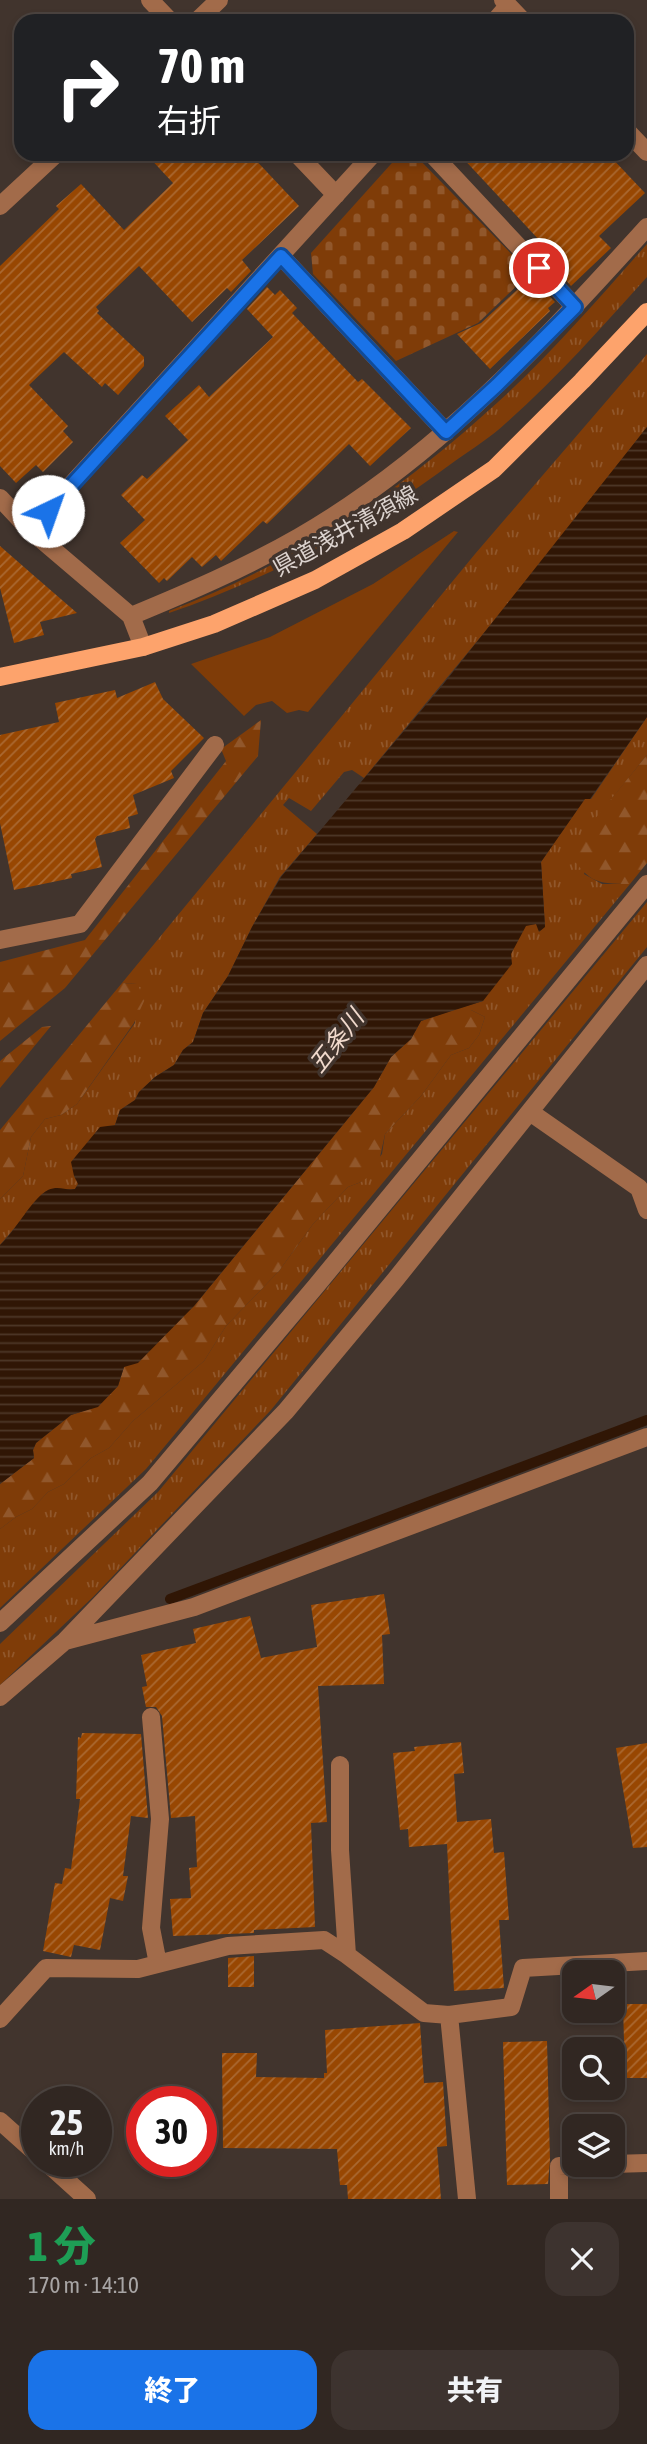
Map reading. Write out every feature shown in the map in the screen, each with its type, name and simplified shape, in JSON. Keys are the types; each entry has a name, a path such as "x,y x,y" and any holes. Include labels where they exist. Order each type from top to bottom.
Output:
{"main road":[{"name":"県道浅井清須線","path":"0,677 143,647 214,624 315,580 403,531 494,469 582,382 647,312"}],"street":[{"path":"150,0 163,14"},
{"path":"204,14 219,0"},
{"path":"634,138 647,152"},
{"path":"0,206 48,161"},
{"path":"304,161 336,195"},
{"path":"30,530 367,161"},
{"path":"439,161 575,307"},
{"path":"131,616 215,581 300,536 364,495 446,432 497,385 575,307 647,227"},
{"path":"281,256 446,432"},
{"path":"0,498 30,530 131,616 143,647"},
{"path":"0,940 80,923 215,745"},
{"path":"0,1623 150,1483 647,884"},
{"path":"0,1697 65,1641 286,1411 395,1280 647,965"},
{"path":"530,1112 643,1187 647,1210"},
{"path":"65,1641 194,1607 647,1437"},
{"path":"151,1717 160,1819 151,1928 158,1964"},
{"path":"340,1765 340,1850 347,1955"},
{"path":"0,2019 46,1968 138,1969 228,1946 324,1940 424,2013 449,2015 511,2007 523,1968 647,1961"},
{"path":"449,2015 467,2199"},
{"path":"0,2121 21,2140"},
{"path":"625,2164 647,2163"},
{"path":"559,2199 559,2166 562,2166"},
{"path":"63,2177 87,2199"}],"green space":[{"path":"394,161 421,161 530,273 478,323 396,361 313,274 311,253"},
{"path":"647,244 647,277 561,370 494,433 422,485 353,529 245,583 169,613 302,548 343,523 423,466 537,365"},
{"path":"647,354 647,427 527,581 364,778 352,770 344,772 311,811 289,798 283,805 317,834 280,877 228,976 203,1013 193,1042 183,1050 174,1065 155,1077 139,1092 135,1100 120,1110 115,1125 75,1189 46,1191 0,1245 0,1199 23,1176 31,1137 45,1119 61,1115 77,1104 135,1023 137,984 122,983 475,554"},
{"path":"454,531 458,532 308,712 299,710 287,713 272,701 256,705 244,716 191,664 270,637 373,584"},
{"path":"647,717 647,755 610,801 584,874 602,884 630,884 146,1469 0,1608 0,1529 32,1509 48,1492 64,1484 91,1458 109,1448 133,1421 204,1361 226,1326 279,1271 313,1224 348,1187 361,1182 382,1154 385,1134 421,1096 451,1055 469,1048 479,1035 485,1017 471,1010 453,1010 483,1001 526,925 545,927 541,862 585,798 591,799"},
{"path":"261,720 258,756 65,988 0,1041 0,962 85,940 226,761 221,749"},
{"path":"647,755 647,863 630,884 600,882 587,875 568,852"},
{"path":"647,902 647,947 271,1410 93,1597 0,1685 0,1644 158,1492"},
{"path":"122,983 137,984 145,999 134,1023 77,1104 61,1115 45,1119 31,1137 23,1176 0,1199 0,1130"},
{"path":"453,1010 471,1010 485,1017 479,1035 469,1048 451,1055 421,1096 385,1134 377,1171 348,1187 313,1224 279,1271 226,1326 204,1361 133,1421 109,1448 91,1458 64,1484 48,1492 32,1509 0,1529 0,1484 34,1458 36,1443 71,1415 98,1406 118,1386 124,1367 194,1306 374,1087 391,1057 411,1039 421,1021"},
{"path":"51,1026 0,1088 0,1061 42,1027"}],"water":[{"name":"五条川","path":"647,427 647,717 590,799 585,799 541,862 545,927 539,932 536,924 526,926 511,954 512,964 483,1001 421,1021 411,1039 391,1057 374,1087 194,1306 138,1363 124,1367 118,1386 98,1407 71,1415 36,1443 34,1458 0,1484 0,1245 42,1194 52,1189 75,1189 78,1184 71,1162 100,1127 115,1125 120,1110 135,1100 139,1092 155,1077 174,1065 183,1050 193,1042 203,1013 228,976 281,877 441,687"}],"building":[{"path":"153,161 257,161 299,206 242,260 251,271 231,292 227,288 192,322 139,266 96,307 99,311 97,313 144,357 144,366 118,395 105,383 102,387 64,352 29,385 68,426 63,431 73,442 43,472 36,465 16,483 0,466 0,266 59,209 56,206 81,184 124,230 173,183"},
{"path":"466,161 615,161 645,193 599,236 611,248 571,286 548,261 554,256"},
{"path":"531,277 555,302 548,308 550,311 490,369 457,334 481,323"},
{"path":"267,287 275,295 280,290 297,308 292,313 358,382 362,379 411,428 370,466 349,444 267,524 263,521 221,561 216,555 202,567 192,557 167,581 164,578 159,583 120,543 145,520 121,495 142,475 147,479 188,440 165,416 199,385 209,397 273,337 247,309"},
{"path":"0,546 77,613 40,622 44,635 14,643 0,588"},
{"path":"155,682 163,699 204,738 171,771 174,778 133,795 138,814 128,817 130,828 97,836 95,839 102,867 71,874 72,878 14,890 0,823 0,735 59,722 55,703 115,690 117,698"},
{"path":"384,1594 390,1634 382,1635 384,1684 318,1686 327,1822 311,1823 315,1927 254,1930 254,1933 173,1936 170,1899 191,1898 189,1868 197,1867 195,1816 171,1818 162,1716 156,1707 146,1707 142,1687 147,1686 141,1655 196,1643 193,1629 250,1616 261,1658 317,1647 311,1605"},
{"path":"82,1733 141,1734 148,1818 131,1816 123,1876 128,1876 123,1901 110,1898 100,1950 74,1945 71,1957 43,1951 55,1883 62,1884 65,1868 71,1869 80,1799 76,1799 78,1737 81,1738"},
{"path":"461,1742 464,1773 454,1774 457,1822 491,1819 494,1853 504,1852 509,1920 499,1920 504,1988 454,1991 447,1844 409,1847 408,1829 400,1830 393,1753 415,1751 414,1747"},
{"path":"647,1743 647,1847 633,1848 616,1748"},
{"path":"254,1956 254,1987 228,1987 228,1958"},
{"path":"625,2004 647,2004 647,2078 625,2078"},
{"path":"420,2023 424,2083 443,2082 447,2146 437,2147 441,2199 348,2199 347,2185 340,2185 337,2149 223,2148 222,2053 257,2053 256,2077 324,2078 324,2073 327,2073 325,2030"},
{"path":"547,2041 550,2160 548,2184 507,2185 503,2042"}],"waterway":[{"path":"170,1599 647,1420"}],"route":[{"path":"48,511 281,256 446,432 575,307 539,268"}]}
